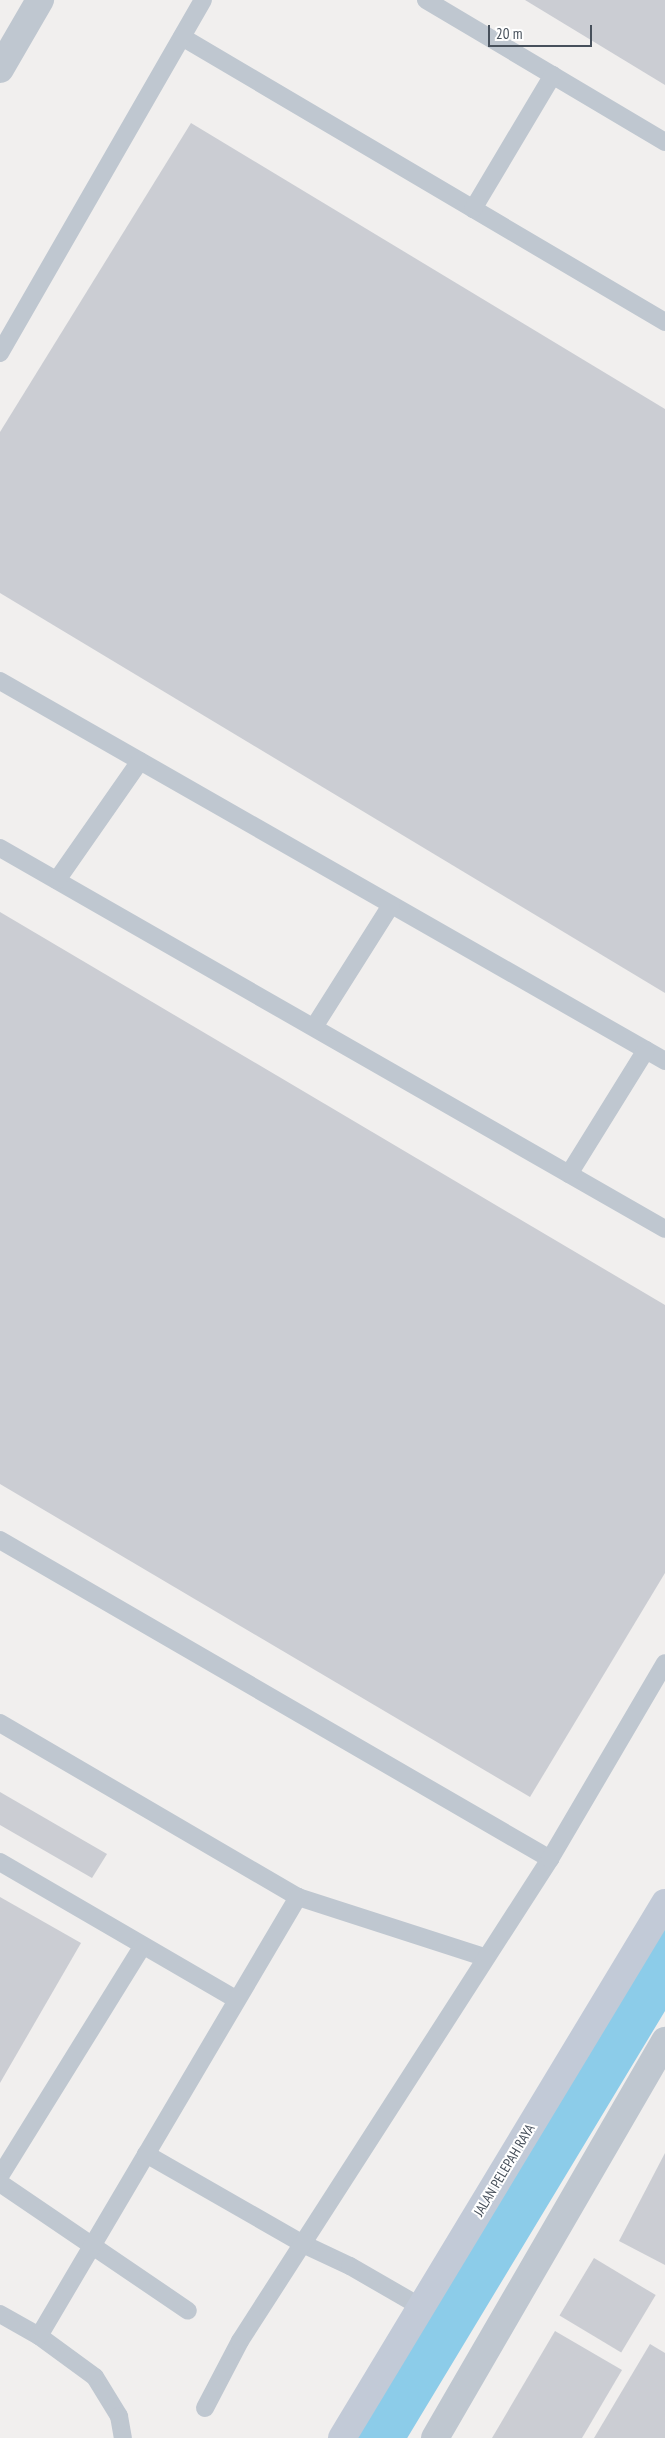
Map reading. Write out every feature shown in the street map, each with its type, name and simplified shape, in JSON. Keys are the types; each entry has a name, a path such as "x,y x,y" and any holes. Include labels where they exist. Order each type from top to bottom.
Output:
{"street":[{"path":"0,69 40,0"},
{"name":"JALAN PELEPAH RAYA","path":"342,2438 665,1903"},
{"path":"435,2438 665,2041"}],"lane":[{"path":"0,353 203,0"},
{"path":"426,0 665,142"},
{"path":"182,37 665,322"},
{"path":"473,209 553,75"},
{"path":"0,681 665,1061"},
{"path":"57,880 140,761"},
{"path":"0,848 665,1229"},
{"path":"314,1027 391,905"},
{"path":"569,1174 646,1050"},
{"path":"0,1540 550,1860"},
{"path":"205,2408 240,2341 484,1957 550,1860 665,1663"},
{"path":"0,1723 298,1897 484,1957"},
{"path":"0,1862 142,1947 238,2000"},
{"path":"39,2336 94,2247 146,2154 298,1897"},
{"path":"0,2176 142,1947"},
{"path":"146,2154 302,2244 350,2266 421,2307"},
{"path":"0,2184 188,2311"},
{"path":"0,2314 39,2336 95,2377 119,2416 123,2438"}],"building":[{"path":"525,0 665,0 665,85"},
{"path":"191,123 665,409 665,993 0,593 0,432"},
{"path":"0,912 665,1305 665,1573 530,1797 0,1484"},
{"path":"0,1792 107,1854 92,1878 0,1825"},
{"path":"0,1897 81,1943 0,2083"},
{"path":"665,2153 665,2265 619,2241"},
{"path":"594,2258 656,2295 621,2353 559,2315"},
{"path":"555,2331 622,2370 582,2438 492,2438"},
{"path":"650,2344 665,2353 665,2438 594,2438"}],"waterway":[{"path":"371,2438 665,1951"}]}
